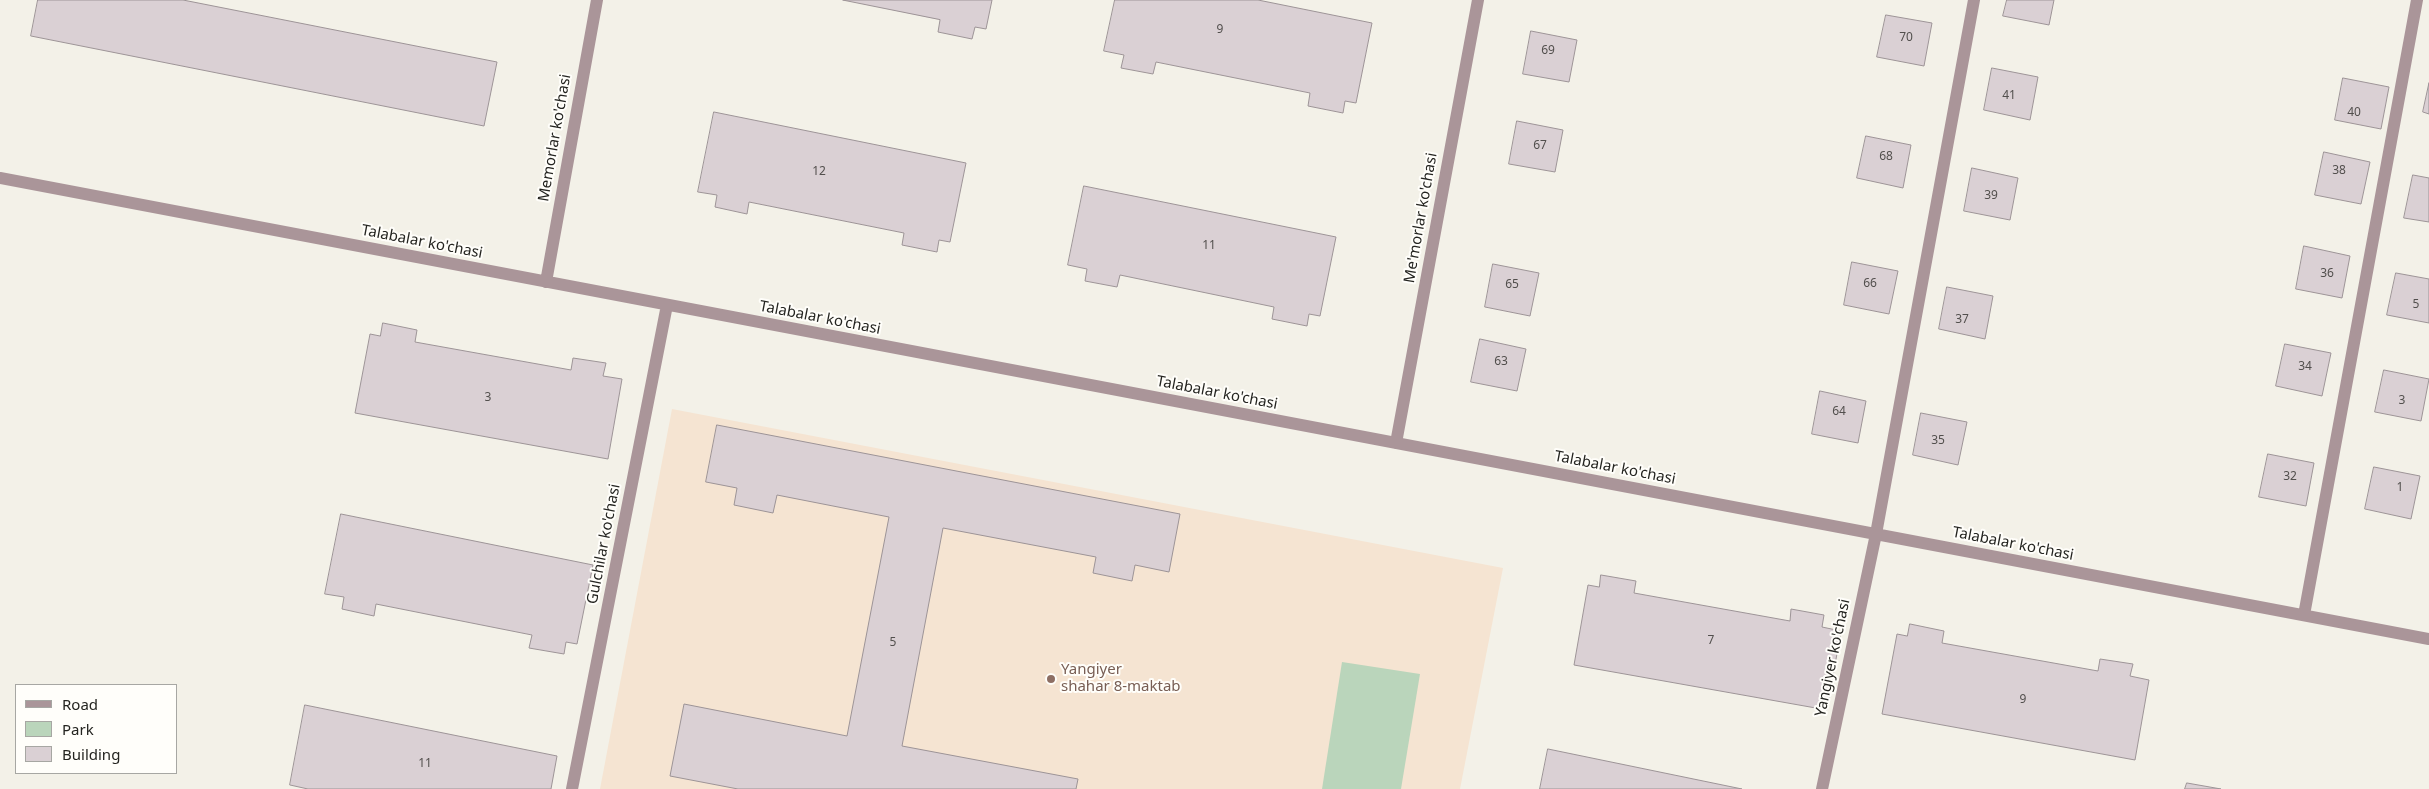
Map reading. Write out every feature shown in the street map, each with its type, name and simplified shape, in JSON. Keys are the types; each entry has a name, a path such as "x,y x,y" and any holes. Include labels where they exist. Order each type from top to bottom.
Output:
{"street":[{"name":"Memorlar ko'chasi","path":"546,282 597,0"},
{"name":"Me'morlar ko'chasi","path":"1396,443 1478,0"},
{"name":"Yangiyer ko'chasi","path":"1822,789 1876,534 1974,0"},
{"path":"2304,615 2417,0"},
{"name":"Talabalar ko'chasi","path":"0,178 2429,639"},
{"name":"Gulchilar ko'chasi","path":"572,789 667,306"}],"shaded area":[{"name":"Yangiyer shahar 8-maktab","path":"672,409 1503,568 1460,789 600,789"}],"green space":[{"path":"1342,662 1420,674 1401,789 1322,789"}],"building":[{"path":"38,0 183,0 497,62 484,126 31,36"},
{"path":"843,0 992,0 986,29 975,27 972,39 938,32 940,20"},
{"path":"1115,0 1258,0 1372,23 1356,103 1345,101 1343,113 1308,106 1310,93 1156,62 1153,74 1121,68 1124,55 1104,51"},
{"path":"2007,0 2054,0 2049,25 2003,16"},
{"path":"1886,15 1932,23 1924,66 1877,57"},
{"path":"1531,31 1577,40 1569,82 1523,74"},
{"path":"1992,68 2038,77 2030,120 1984,110"},
{"path":"2343,78 2389,87 2381,129 2335,120"},
{"path":"2429,83 2429,114 2423,112"},
{"path":"714,112 966,163 950,242 939,240 937,252 902,245 904,233 749,202 747,214 715,207 717,195 698,192"},
{"path":"1517,121 1563,130 1555,172 1509,164"},
{"path":"1866,136 1911,145 1903,188 1857,178"},
{"path":"2324,152 2370,162 2361,204 2315,195"},
{"path":"1972,168 2018,178 2010,220 1964,211"},
{"path":"2413,175 2429,178 2429,222 2404,218"},
{"path":"1084,186 1336,237 1320,316 1309,314 1307,326 1272,319 1274,307 1120,275 1117,287 1085,281 1087,269 1068,265"},
{"path":"2304,246 2350,256 2342,298 2296,289"},
{"path":"1852,262 1898,271 1889,314 1844,305"},
{"path":"1493,264 1539,273 1530,316 1485,307"},
{"path":"2396,273 2429,279 2429,323 2387,315"},
{"path":"1947,287 1993,296 1985,339 1939,329"},
{"path":"383,323 417,330 415,342 571,370 573,358 606,363 603,376 622,379 608,459 355,413 370,334 380,336"},
{"path":"1480,339 1526,349 1517,391 1471,382"},
{"path":"2285,344 2331,353 2322,396 2276,386"},
{"path":"2384,370 2429,379 2421,421 2375,412"},
{"path":"1820,391 1866,401 1858,443 1812,434"},
{"path":"1921,413 1967,422 1958,465 1913,455"},
{"path":"717,425 1180,514 1169,572 1135,565 1132,581 1093,573 1096,557 943,528 902,746 1078,779 1076,789 738,789 670,776 684,704 847,736 889,517 777,495 773,513 734,505 737,488 706,482"},
{"path":"2268,454 2314,463 2306,506 2259,497"},
{"path":"2374,467 2420,476 2411,519 2365,509"},
{"path":"341,514 593,565 577,644 566,642 564,654 529,648 532,635 376,604 374,616 342,609 344,597 325,594"},
{"path":"1601,575 1636,581 1634,593 1790,621 1791,609 1824,615 1822,627 1841,631 1827,710 1574,665 1588,585 1599,587"},
{"path":"1910,624 1944,631 1942,643 2098,671 2100,659 2133,664 2130,676 2149,680 2135,760 1882,714 1897,634 1907,636"},
{"path":"305,705 557,756 551,789 308,789 290,785"},
{"path":"1548,749 1742,789 1540,789"},
{"path":"2187,783 2221,789 2185,789"}],"place":[{"name":"Yangiyer shahar 8-maktab","path":"1051,679"}]}
